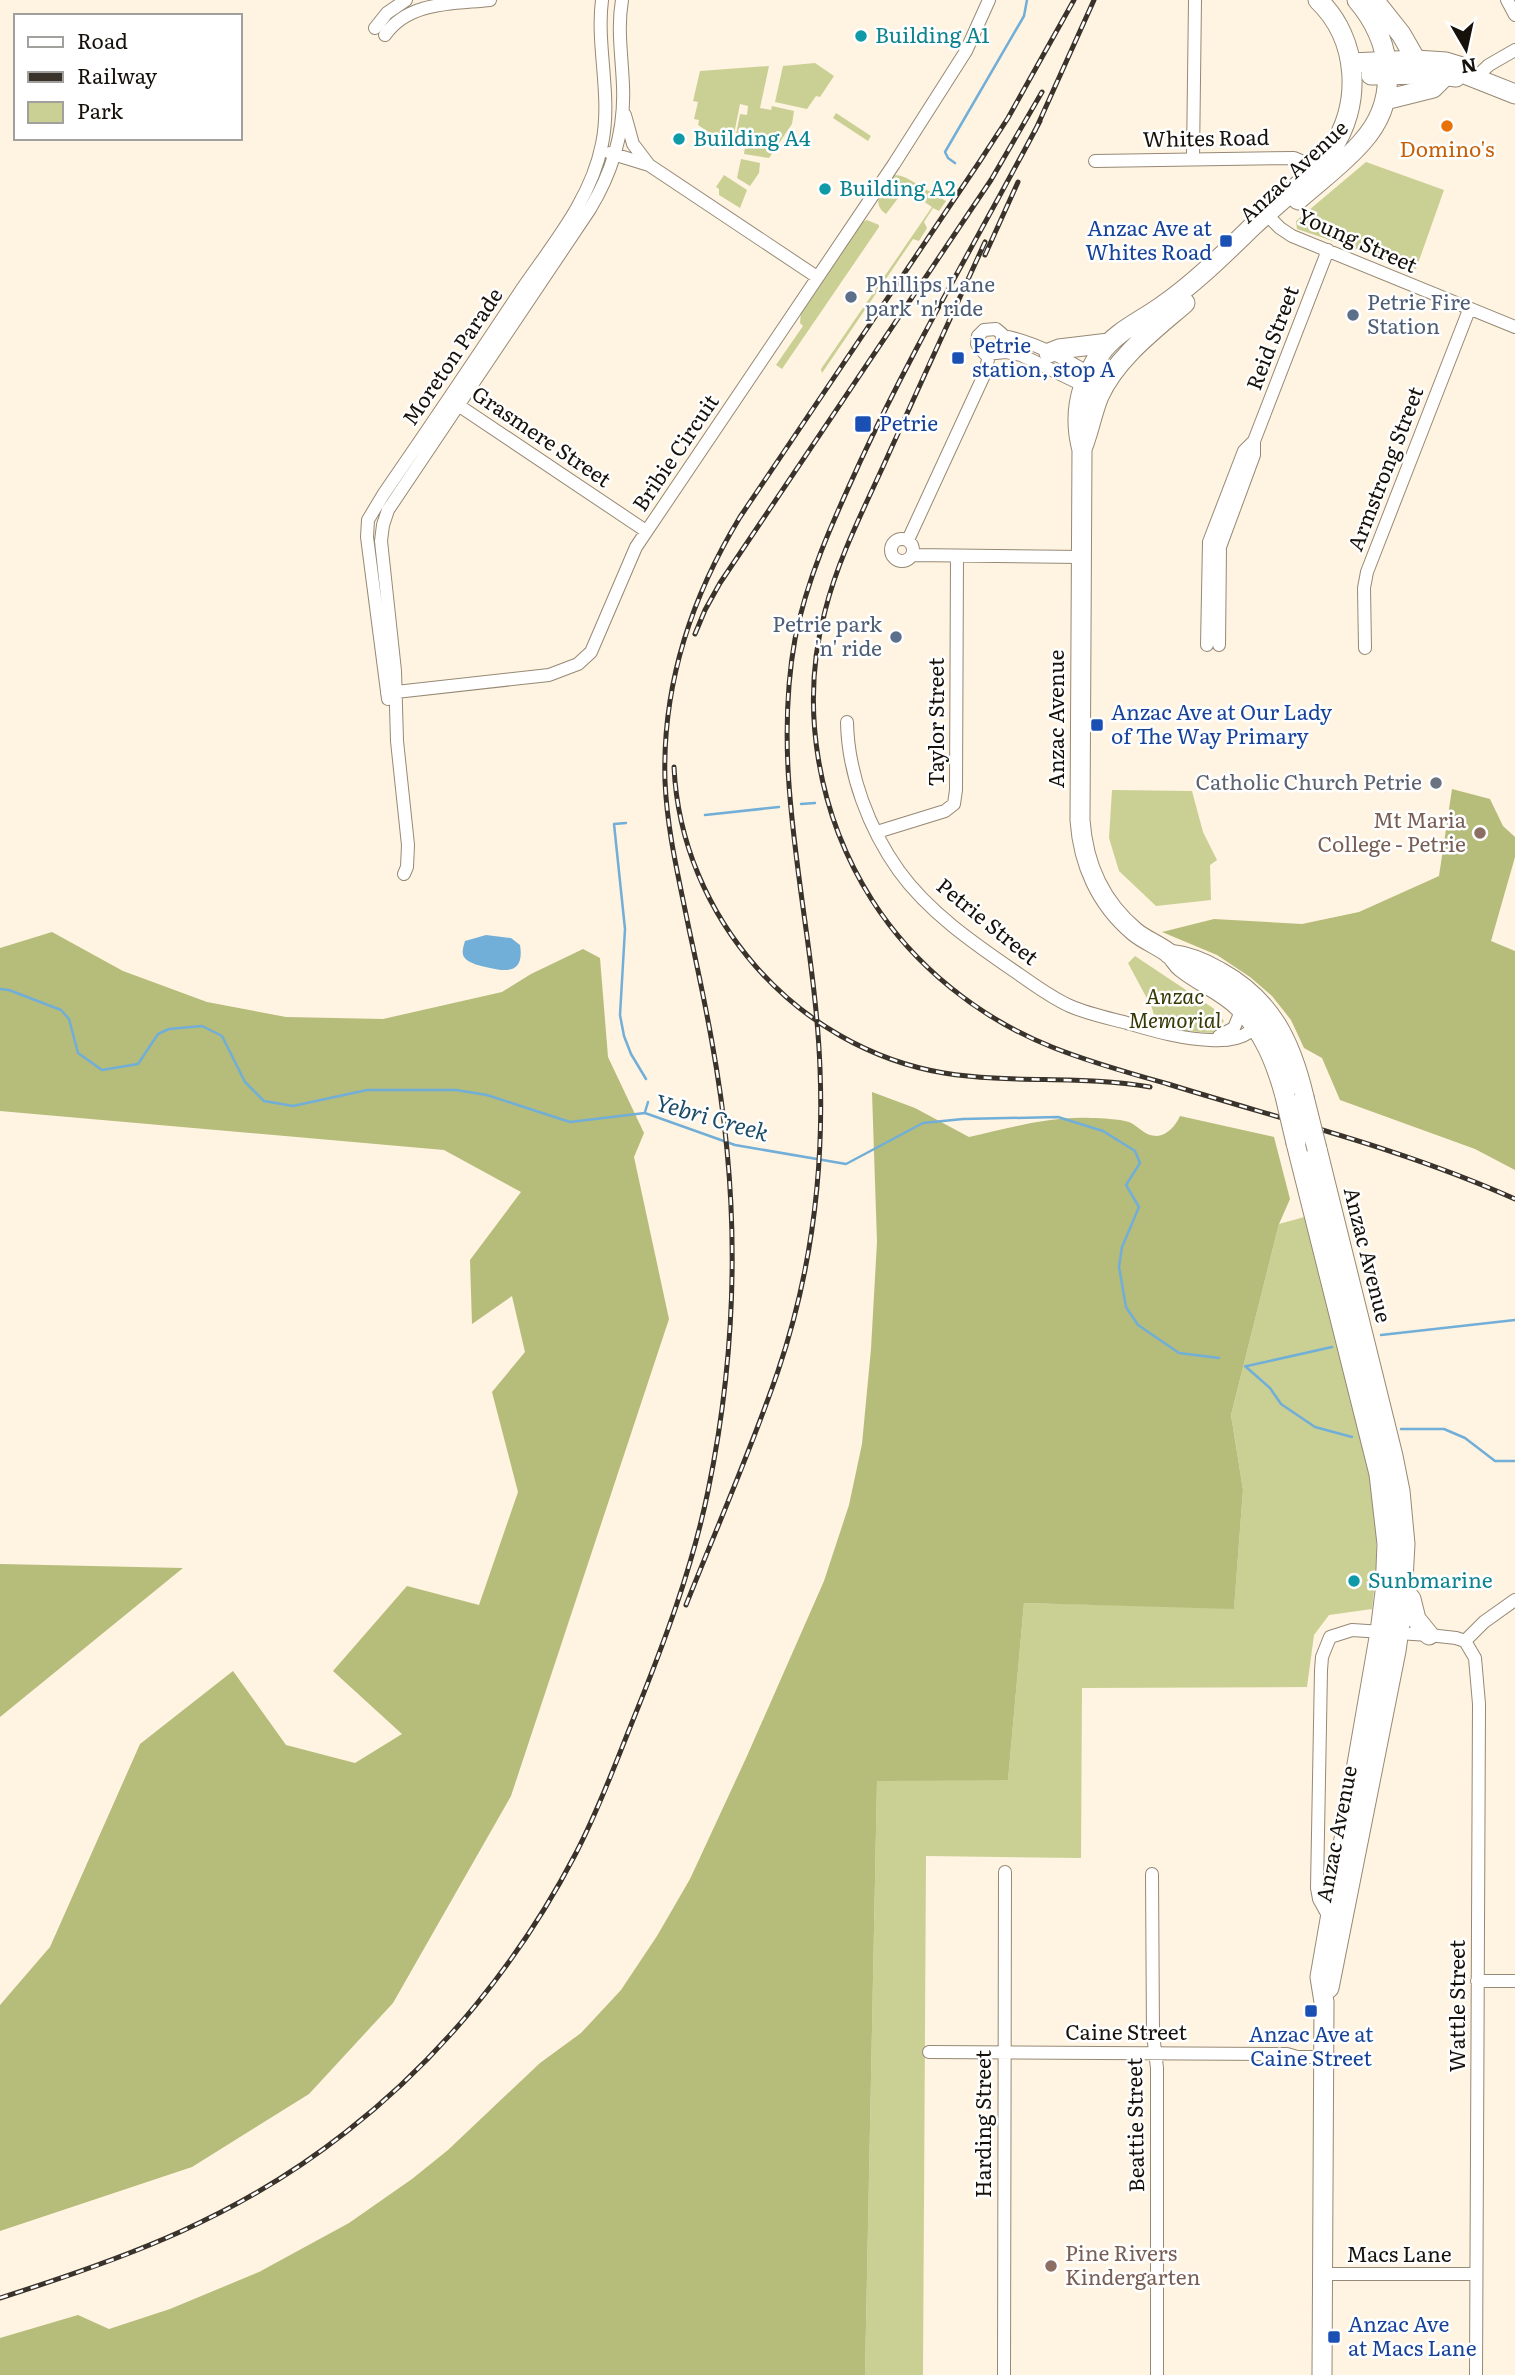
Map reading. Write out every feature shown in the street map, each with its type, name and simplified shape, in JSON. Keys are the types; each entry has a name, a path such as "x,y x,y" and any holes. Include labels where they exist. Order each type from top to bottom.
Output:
{"main road":[{"path":"1318,0 1331,14 1350,61"},
{"path":"1350,61 1367,38 1362,4"},
{"path":"1362,4 1378,5 1401,34 1416,60"},
{"path":"1362,4 1381,38 1387,68"},
{"path":"1387,68 1416,60 1459,66 1471,76"},
{"path":"1350,61 1387,68 1471,76 1513,89"},
{"name":"Anzac Avenue","path":"1095,384 1131,353 1270,218 1329,151 1345,122 1351,100 1350,61"},
{"name":"Anzac Avenue","path":"1322,2375 1324,2002 1320,1977 1329,1917 1389,1633 1404,1590 1404,1521 1394,1456 1317,1149 1294,1097 1256,1027 1239,1007 1133,930 1107,902 1088,866 1081,839 1082,450 1095,384 1109,343 1169,300 1362,143 1373,128 1385,100 1387,68"},
{"path":"1385,100 1433,88 1446,75"},
{"path":"1049,353 1059,349 1109,343"},
{"name":"Anzac Avenue","path":"1169,954 1188,956 1237,982 1259,1001 1279,1028 1291,1052 1296,1143 1379,1474 1387,1544 1385,1592 1389,1633 1332,1979 1324,2002"},
{"path":"1404,1590 1412,1600 1416,1619 1429,1635"}],"street":[{"path":"380,32 392,26 404,4 425,8 490,0"},
{"name":"Moreton Parade","path":"404,874 408,845 392,692 381,541 383,525 388,510 579,205 593,178 604,130 602,0"},
{"name":"Moreton Parade","path":"454,402 590,209 615,156 623,110 619,30 622,0"},
{"name":"Bribie Circuit","path":"392,692 549,675 578,664 591,652 633,553 646,531 894,164 966,51 989,0"},
{"path":"1193,158 1195,0"},
{"path":"1507,0 1515,15"},
{"path":"1471,76 1515,50"},
{"path":"623,110 633,144 649,165"},
{"path":"602,146 615,156 649,165 817,277"},
{"name":"Whites Road","path":"1095,160 1294,158 1315,167"},
{"name":"Young Street","path":"1270,218 1292,236 1515,327"},
{"name":"Reid Street","path":"1213,645 1220,547 1254,455 1254,441 1328,250"},
{"name":"Armstrong Street","path":"1365,648 1364,588 1367,572 1469,310"},
{"path":"908,540 994,353 1003,345 1003,336 999,331 992,328 980,332 977,344 982,351 994,353 1021,355 1095,384"},
{"path":"1003,336 1015,338 1049,353 1095,384"},
{"name":"Grasmere Street","path":"454,402 646,531"},
{"path":"897,539 908,540 914,548 913,555 908,560 894,558 892,545 897,539"},
{"path":"913,555 1081,557"},
{"name":"Taylor Street","path":"877,832 945,811 954,804 957,556"},
{"name":"Petrie Street","path":"847,722 852,761 861,795 877,832 899,871 932,906 979,946 1048,994 1069,1006 1093,1014 1184,1039 1222,1041 1246,1035 1256,1027"},
{"path":"1256,1027 1259,1001"},
{"path":"1209,1040 1234,1028 1239,1007"},
{"path":"1329,1917 1317,1888 1323,1812 1321,1670 1325,1646 1337,1633 1352,1630 1456,1637 1465,1641 1484,1622 1515,1600"},
{"name":"Wattle Street","path":"1465,1641 1475,1658 1479,1704 1476,2375"},
{"name":"Harding Street","path":"1004,2375 1005,1872"},
{"name":"Beattie Street","path":"1152,1874 1153,2034 1157,2068 1157,2375"},
{"path":"1478,1981 1515,1981"},
{"name":"Caine Street","path":"929,2052 1155,2052 1322,2057"},
{"name":"Macs Lane","path":"1322,2274 1476,2274"}],"green space":[{"path":"815,63 834,76 820,97 816,96 807,109 775,102 783,66"},
{"path":"769,66 760,108 771,110 772,106 794,111 792,124 769,158 744,154 745,147 734,145 740,114 747,115 748,106 740,104 732,144 725,143 698,125 699,120 694,119 698,102 693,101 700,71"},
{"path":"836,113 871,136 868,141 833,118"},
{"path":"741,159 760,163 759,173 750,186 737,178"},
{"path":"1366,162 1444,190 1416,269 1297,229 1296,221"},
{"path":"724,175 747,190 740,208 719,195 719,189 716,187"},
{"path":"893,175 941,193 941,198 946,201 939,211 933,208 924,222 927,228 919,241 913,239 822,373 821,369 932,207 905,189 886,214 878,200"},
{"path":"867,220 879,227 782,369 776,365 803,326 800,323 801,312 862,222"},
{"path":"1452,789 1490,799 1503,826 1515,837 1515,857 1491,941 1515,951 1515,1170 1475,1149 1340,1100 1322,1058 1304,1048 1291,1020 1272,996 1217,955 1162,932 1214,919 1302,924 1359,912 1439,876"},
{"path":"1112,790 1192,791 1203,832 1217,860 1210,865 1211,900 1156,906 1119,871 1109,838"},
{"path":"52,932 123,971 207,1002 286,1017 383,1019 502,992 531,974 583,949 600,958 608,1057 644,1133 634,1157 669,1319 511,1796 393,2003 309,2094 192,2167 0,2231 0,2005 50,1947 140,1744 233,1671 286,1745 355,1763 402,1734 333,1671 407,1586 479,1605 518,1492 492,1392 525,1352 512,1296 472,1324 470,1260 521,1192 444,1150 0,1111 0,948"},
{"name":"Anzac Memorial","path":"1135,956 1213,1008 1224,1021 1214,1033 1172,1030 1157,1026 1152,1008 1128,963"},
{"path":"872,1092 915,1108 969,1137 1030,1123 1076,1118 1125,1121 1157,1136 1171,1129 1180,1116 1274,1137 1290,1199 1279,1224 1231,1415 1243,1490 1234,1609 1024,1603 1008,1780 877,1781 865,2375 0,2375 0,2338 78,2315 109,2329 170,2309 259,2272 349,2223 448,2150 540,2063 581,2033 621,1990 690,1879 824,1581 849,1505 862,1444 877,1242"},
{"path":"1308,1216 1375,1498 1377,1564 1372,1609 1329,1615 1314,1635 1307,1687 1082,1688 1081,1858 926,1856 923,2375 865,2375 877,1780 1008,1780 1024,1603 1234,1608 1243,1490 1231,1415 1279,1224"},
{"path":"0,1564 183,1568 0,1717"}],"water":[{"path":"486,935 511,938 520,945 518,965 504,970 466,959 463,953 465,941"}],"waterway":[{"path":"955,163 945,152 1024,16 1027,0"},
{"path":"801,804 815,803"},
{"path":"705,815 779,807"},
{"path":"626,823 614,824 625,929 620,1015 631,1054 646,1079"},
{"name":"Yebri Creek","path":"0,989 61,1010 69,1019 78,1053 102,1070 138,1064 158,1034 169,1029 202,1026 222,1036 245,1082 264,1101 293,1106 367,1090 456,1090 487,1095 570,1122 645,1113 735,1145 846,1164 923,1123 963,1119 1058,1117 1103,1131 1135,1151 1140,1163 1126,1185 1139,1207 1122,1247 1119,1267 1126,1307 1138,1325 1179,1353 1219,1358"},
{"path":"645,1112 648,1102"},
{"path":"1381,1335 1515,1320"},
{"path":"1247,1366 1332,1347"},
{"name":"Yebri Creek","path":"1245,1366 1270,1388 1281,1404 1315,1427 1352,1437"},
{"name":"Yebri Creek","path":"1401,1429 1444,1429 1465,1438 1495,1461 1515,1461"}],"railway":[{"path":"0,2298 93,2267 181,2232 265,2188 346,2132 414,2072 476,2005 530,1932 576,1853 592,1819 656,1661 686,1577 708,1491 727,1364 732,1279 727,1150 711,1039 666,800 665,746 683,643 708,578 740,517 1008,118 1074,0"},
{"path":"1035,131 1094,0"},
{"path":"695,634 720,583 991,180 1042,92"},
{"path":"686,1605 778,1371 799,1297 813,1222 820,1145 820,1069 790,800 787,747 788,693 800,616 831,527 881,418 1040,121"},
{"path":"985,255 1018,182"},
{"path":"985,242 854,530 831,590 817,648 814,723 818,760 838,833 853,867 889,924 928,968 974,1005 1025,1035 1095,1062 1387,1150 1515,1199"},
{"path":"674,767 682,822 698,875 723,923 756,967 795,1005 840,1036 890,1059 944,1073 995,1078 1099,1081 1150,1087"}],"place":[{"name":"Building A1","path":"861,36"},
{"name":"Domino's","path":"1447,126"},
{"name":"Building A4","path":"679,139"},
{"name":"Building A2","path":"825,189"},
{"name":"Anzac Ave at Whites Road","path":"1226,241"},
{"name":"Phillips Lane park 'n' ride","path":"851,297"},
{"name":"Petrie Fire Station","path":"1353,315"},
{"name":"Petrie station, stop A","path":"958,358"},
{"name":"Petrie","path":"863,424"},
{"name":"Petrie park 'n' ride","path":"896,637"},
{"name":"Anzac Ave at Our Lady of The Way Primary","path":"1097,725"},
{"name":"Catholic Church Petrie","path":"1436,783"},
{"name":"Mt Maria College - Petrie","path":"1480,833"},
{"name":"Sunbmarine","path":"1354,1581"},
{"name":"Anzac Ave at Caine Street","path":"1311,2011"},
{"name":"Pine Rivers Kindergarten","path":"1051,2266"},
{"name":"Anzac Ave at Macs Lane","path":"1334,2337"}]}
